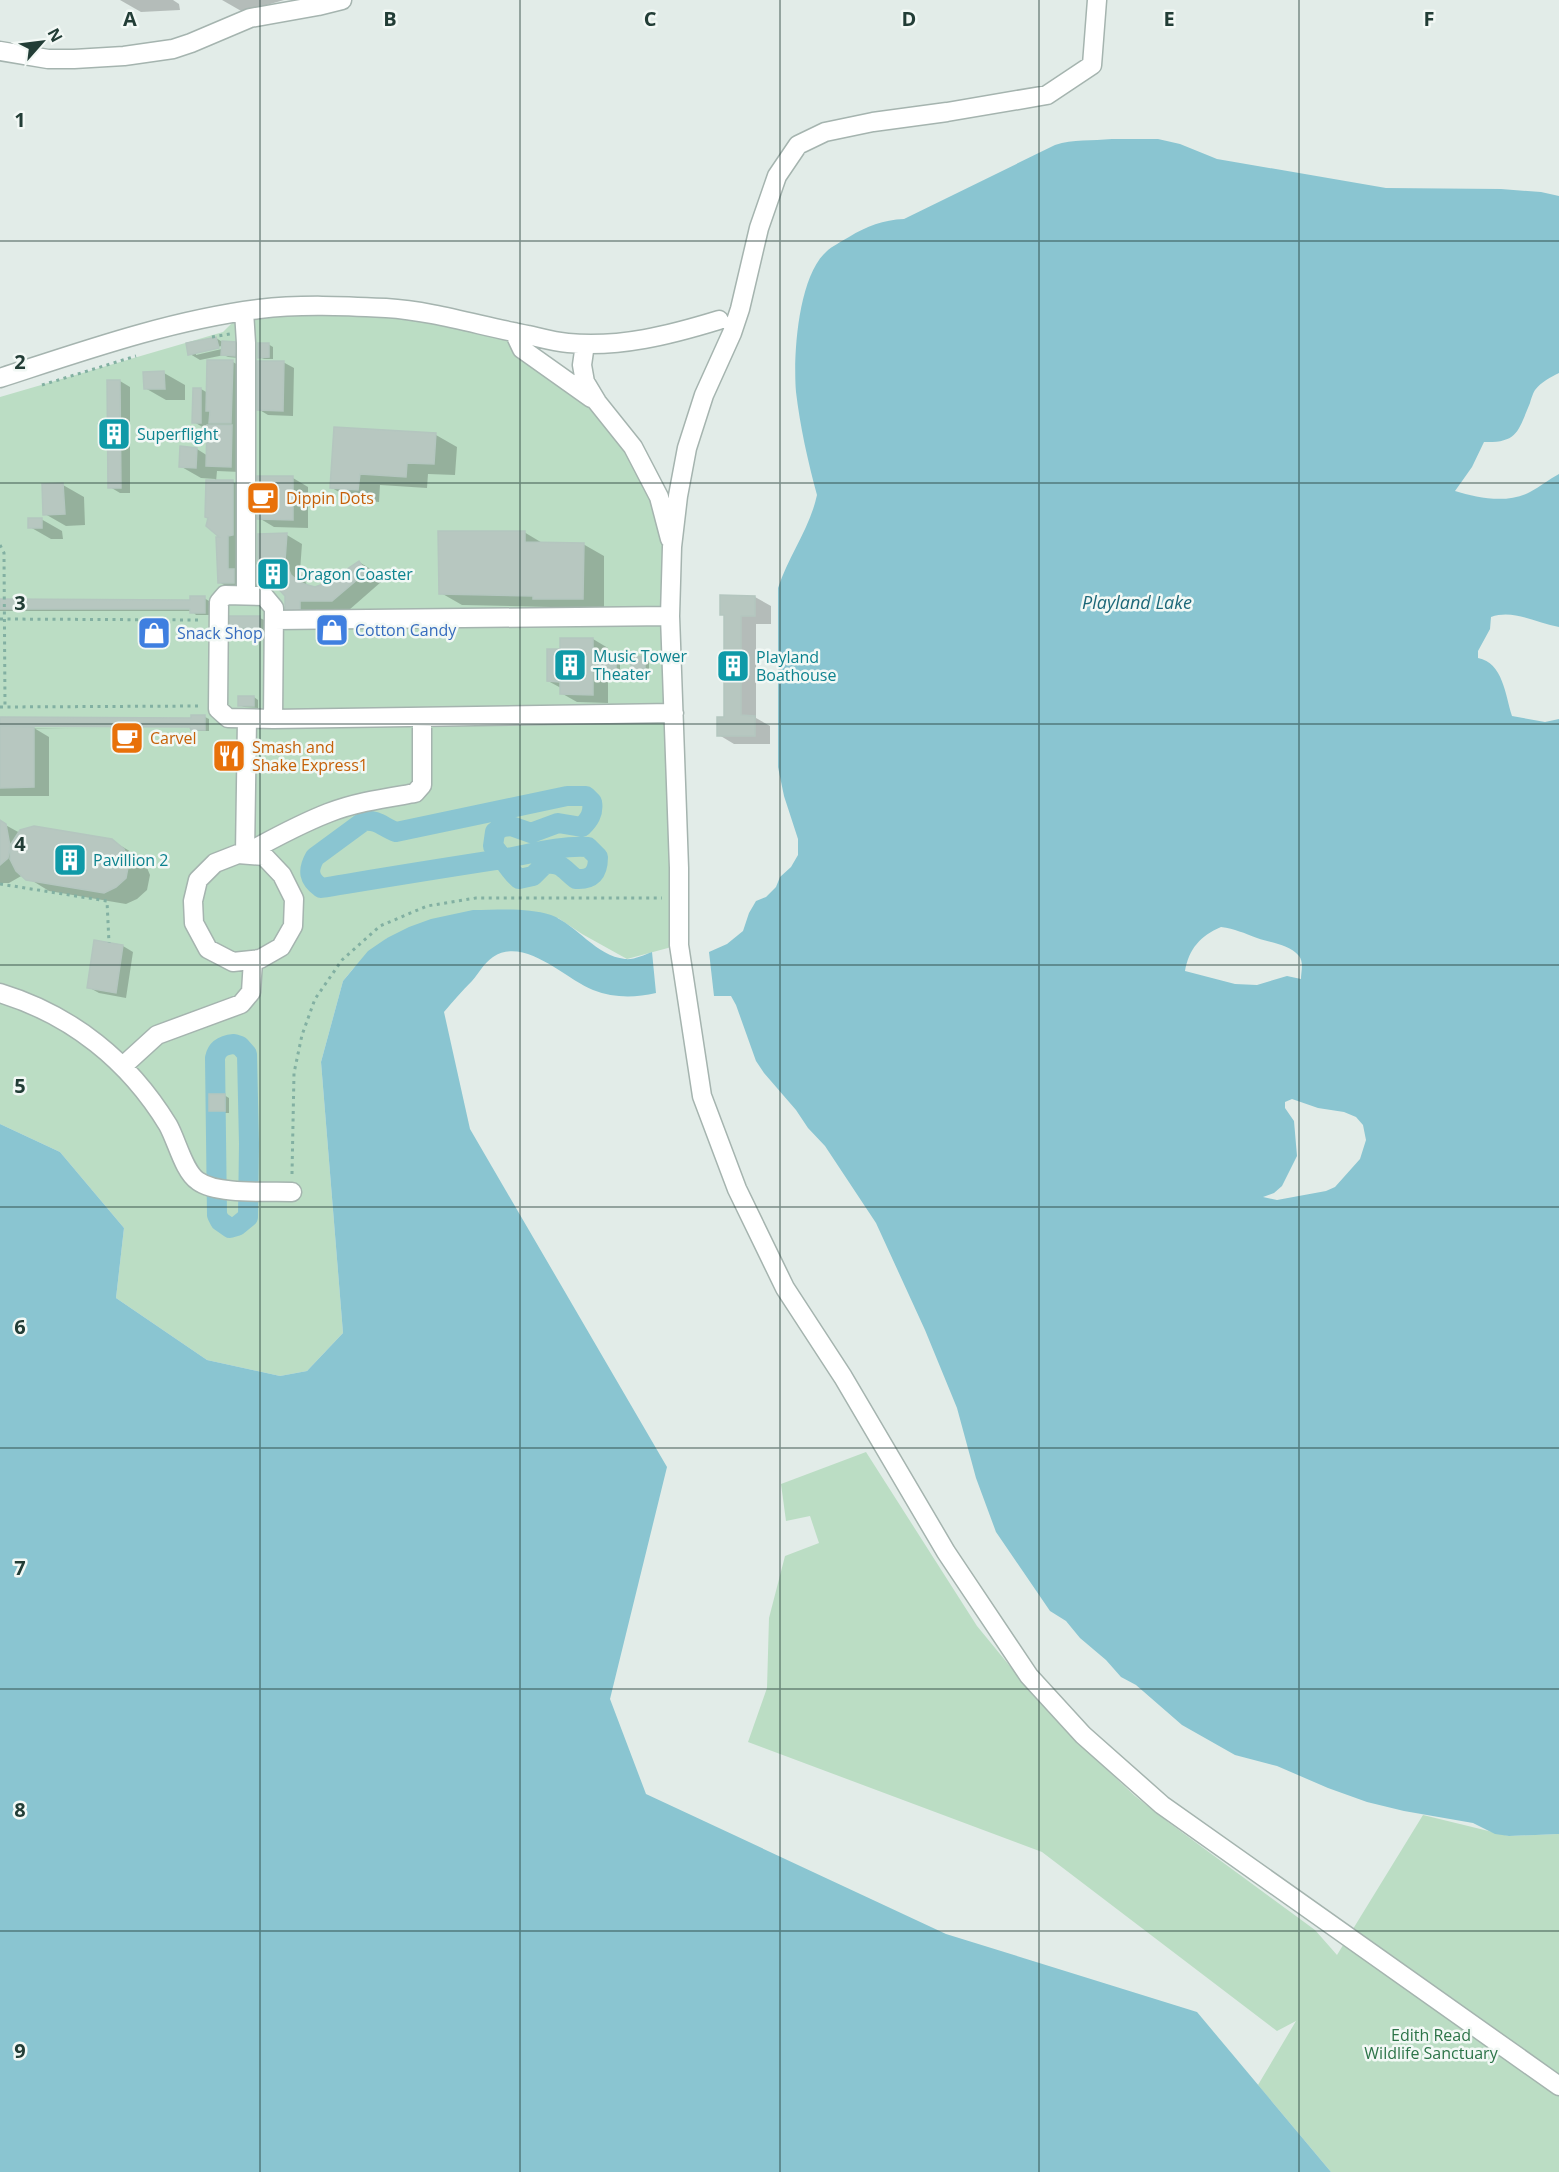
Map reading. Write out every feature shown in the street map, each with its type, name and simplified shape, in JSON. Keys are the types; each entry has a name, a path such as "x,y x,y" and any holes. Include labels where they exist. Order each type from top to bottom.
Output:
{"street":[{"path":"0,51 48,59 74,59 124,56 173,49 250,18 342,0"},
{"path":"1097,0 1092,65 1047,95 873,122 825,132 798,145 777,176 759,228 740,309 732,333 704,395 687,448 672,547 670,616 679,945 702,1096 737,1189 785,1288 843,1377 946,1552 1029,1676 1083,1735 1162,1804 1559,2086"},
{"path":"0,378 167,327 244,311 315,306 387,308 434,313 567,344 616,344 668,336 719,320"},
{"path":"244,311 246,333 246,595"},
{"path":"514,333 522,349 597,402"},
{"path":"585,344 582,365 585,381 597,402 633,447 659,497 672,547"},
{"path":"273,719 274,608 264,596 225,595 219,602 218,709 228,718 273,719 674,713"},
{"path":"274,620 670,616"},
{"path":"245,854 329,812 415,793 422,785 422,717"},
{"path":"245,854 247,719"},
{"path":"238,854 245,854 264,856 282,875 294,899 293,926 281,948 260,959 234,962 208,949 194,923 193,901 198,880 215,863 238,854"},
{"path":"123,1066 157,1035 241,1004 251,992 253,960"},
{"path":"0,993 14,997 82,1030 123,1066 153,1101 175,1137 187,1167 196,1180 212,1189 292,1192"}],"path":[{"path":"207,338 246,333"},
{"path":"32,388 144,353"},
{"path":"0,545 4,553 5,707"},
{"path":"0,619 219,621"},
{"path":"0,707 218,706"},
{"path":"0,884 107,901 109,943"},
{"path":"292,1192 294,1073 302,1035 315,999 342,960 380,926 427,906 476,898 679,898"}],"green space":[{"path":"315,306 514,332 616,423 672,547 679,945 627,959 558,918 387,938 352,970 343,981 321,1062 343,1333 307,1371 280,1376 207,1360 116,1298 124,1228 60,1152 0,1124 0,397 223,332 244,311"},
{"name":"Edith Read Wildlife Sanctuary","path":"866,1452 977,1626 1022,1681 1089,1753 1135,1796 1168,1822 1315,1930 1337,1955 1423,1815 1509,1836 1559,1834 1559,2172 1331,2172 1258,2085 1296,2021 1277,2031 1042,1852 748,1742 767,1688 769,1618 785,1556 819,1543 810,1516 786,1521 781,1484"}],"water":[{"name":"Playland Lake","path":"1112,139 1158,139 1180,144 1217,159 1386,188 1501,189 1541,192 1559,196 1559,373 1543,382 1535,390 1523,421 1515,433 1504,440 1484,442 1472,467 1455,491 1483,498 1512,498 1530,492 1559,474 1559,627 1517,616 1491,617 1490,629 1478,651 1478,658 1493,666 1498,673 1512,716 1545,722 1559,719 1559,1834 1509,1836 1495,1834 1473,1823 1367,1802 1277,1766 1235,1755 1182,1725 1136,1685 1121,1677 1106,1660 1080,1638 1066,1621 1050,1611 996,1532 976,1478 957,1408 925,1330 876,1223 825,1146 808,1128 756,1061 731,996 714,996 709,952 727,944 743,931 756,901 766,897 776,887 780,877 791,867 798,855 798,839 784,796 778,767 778,588 810,519 817,495 802,431 795,377 799,318 809,279 826,252 862,230 882,222 904,219 1055,145","holes":["1221,927 1280,944 1295,952 1301,958 1301,979 1287,976 1257,985 1235,984 1185,971 1189,956 1201,939","1292,1099 1356,1117 1363,1125 1366,1140 1360,1159 1335,1187 1326,1191 1277,1200 1263,1197 1274,1193 1282,1186 1297,1156 1294,1121 1285,1108 1285,1102"]},
{"path":"512,909 541,912 560,920 615,957 632,959 652,952 656,993 624,996 609,995 593,990 531,955 505,952 487,962 444,1012 470,1129 667,1467 610,1699 646,1794 946,1934 1197,2012 1331,2172 0,2172 0,1124 60,1152 124,1228 116,1298 207,1360 280,1376 307,1371 343,1333 321,1062 343,981 368,951 387,938 431,919 473,910"}],"building":[{"path":"216,337 219,348 188,355 186,343"},
{"path":"222,341 236,342 235,356 221,355"},
{"path":"258,343 269,343 269,357 258,358"},
{"path":"207,360 233,360 231,423 209,423 210,411 206,411"},
{"path":"257,361 284,361 283,411 257,410"},
{"path":"164,371 165,389 144,389 143,372"},
{"name":"Superflight","path":"107,380 120,380 121,488 108,488"},
{"path":"193,388 201,388 201,423 192,423"},
{"path":"207,425 232,425 231,467 206,466"},
{"path":"334,427 436,433 434,464 407,463 406,477 360,474 358,490 330,488"},
{"path":"180,446 197,448 196,468 179,467"},
{"path":"257,476 293,476 293,520 257,519"},
{"path":"206,480 233,480 233,535 228,536 228,569 234,569 234,583 218,583 216,537 219,537 206,526 208,518 205,517"},
{"path":"63,483 65,514 43,515 42,484"},
{"path":"28,518 42,518 42,528 28,528"},
{"path":"438,531 525,531 525,542 584,543 583,599 439,594"},
{"name":"Dragon Coaster","path":"287,533 285,561 291,575 301,583 315,587 328,582 359,561 366,572 332,601 300,601 300,612 285,612 285,596 270,580 255,581 256,567 258,567 258,534"},
{"name":"Playland Boathouse","path":"720,595 755,596 755,616 741,616 741,715 755,716 755,736 717,736 717,717 724,717 724,615 720,615"},
{"path":"190,596 205,596 205,613 190,613 190,609 0,609 0,599 190,600"},
{"path":"229,616 260,616 260,628 229,628"},
{"name":"Snack Shop","path":"164,625 164,640 143,641 143,626"},
{"name":"Music Tower Theater","path":"560,638 593,638 593,695 560,694 560,682 547,681 547,649 560,649"},
{"path":"597,656 616,657 616,674 597,674"},
{"path":"645,656 645,672 631,672 631,657"},
{"path":"238,696 254,696 254,706 238,706"},
{"path":"191,715 205,715 205,730 191,730 190,727 0,726 0,717 191,718"},
{"path":"0,726 34,727 34,787 0,788"},
{"path":"0,820 6,824 10,846 8,858 0,865"},
{"name":"Pavillion 2","path":"34,826 112,839 124,849 129,862 126,878 116,887 104,893 26,880 16,871 10,859 11,844 20,830"},
{"path":"94,940 123,945 116,993 87,988"},
{"path":"209,1094 225,1094 225,1111 209,1111"}],"waterway":[{"path":"567,796 396,832 377,823 364,821 315,857 310,874 321,888 502,859 545,850 588,847 598,857 597,867 590,877 576,879 562,867 545,864 533,876 519,879 511,871 502,859 500,854 493,846 495,832 502,827 511,826 531,833 558,823 582,827 590,816 592,802 586,796 567,796"},
{"path":"234,1044 240,1046 247,1054 248,1217 237,1226 230,1228 220,1221 217,1215 215,1058 217,1052 222,1048 234,1044"}],"place":[{"name":"Superflight","path":"114,434"},
{"name":"Dippin Dots","path":"263,498"},
{"name":"Dragon Coaster","path":"273,574"},
{"name":"Cotton Candy","path":"332,630"},
{"name":"Snack Shop","path":"154,633"},
{"name":"Music Tower Theater","path":"570,665"},
{"name":"Playland Boathouse","path":"733,666"},
{"name":"Carvel","path":"127,738"},
{"name":"Smash and Shake Express1","path":"229,756"},
{"name":"Pavillion 2","path":"70,860"}]}
